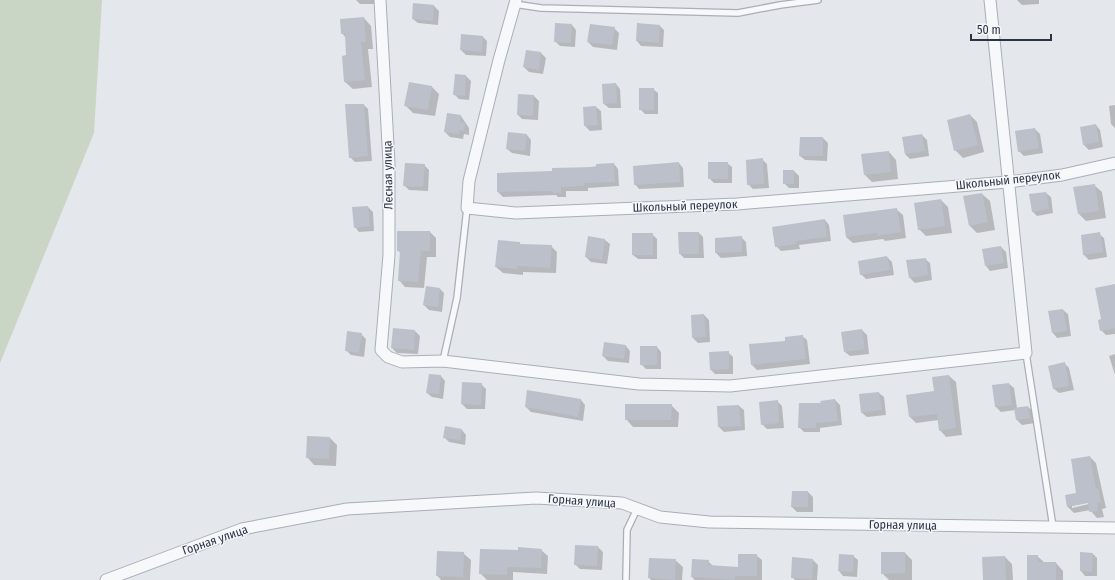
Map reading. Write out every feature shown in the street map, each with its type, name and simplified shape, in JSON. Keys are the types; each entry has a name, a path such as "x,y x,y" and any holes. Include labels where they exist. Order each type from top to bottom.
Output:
{"street":[{"name":"Лесная улица","path":"380,0 389,163 389,254 381,350 388,357 402,362 443,361"},
{"path":"443,361 638,384 730,386 1026,353 990,0"},
{"path":"467,208 469,181 515,2"},
{"name":"Школьный переулок","path":"467,208 516,213 737,204 1008,182 1062,175 1115,163"},
{"name":"Горная улица","path":"106,580 242,529 347,509 536,498 622,504 660,517 709,522 1115,528"}],"lane":[{"path":"515,2 541,8 738,13 818,0"},
{"path":"443,361 457,298 467,208"},
{"path":"1026,353 1053,527"},
{"path":"626,580 627,530 637,509"}],"green space":[{"path":"0,0 102,0 94,133 0,363"}],"building":[{"path":"413,3 434,5 433,21 412,19"},
{"path":"364,17 366,42 361,42 365,80 344,82 342,56 346,55 345,33 341,34 340,19"},
{"path":"555,23 572,24 571,43 554,42"},
{"path":"637,23 660,25 659,43 636,41"},
{"path":"590,24 615,27 612,45 587,42"},
{"path":"461,34 483,36 482,52 460,50"},
{"path":"526,50 541,52 539,70 523,67"},
{"path":"455,74 466,75 465,96 453,95"},
{"path":"409,82 432,86 428,110 404,106"},
{"path":"616,83 617,103 603,104 602,84"},
{"path":"639,88 654,88 654,110 639,110"},
{"path":"518,94 534,95 533,116 517,115"},
{"path":"345,104 364,104 368,156 349,158"},
{"path":"596,106 598,125 584,126 583,107"},
{"path":"447,113 461,115 460,122 465,123 464,131 459,130 459,134 444,132"},
{"path":"970,114 978,145 954,151 947,120"},
{"path":"1096,124 1099,142 1083,145 1080,127"},
{"path":"1035,128 1039,148 1018,152 1015,131"},
{"path":"508,132 527,134 525,151 506,149"},
{"path":"922,134 925,151 905,154 902,137"},
{"path":"800,137 823,137 823,156 799,156"},
{"path":"889,151 891,172 864,175 861,154"},
{"path":"763,158 764,184 747,185 746,160"},
{"path":"679,162 680,182 634,185 633,166"},
{"path":"708,162 728,162 728,179 708,179"},
{"path":"405,163 425,164 423,187 403,186"},
{"path":"614,163 615,182 584,183 584,186 561,187 561,193 553,193 553,191 497,192 497,173 552,171 552,168 596,167 596,164"},
{"path":"783,170 794,170 794,184 783,184"},
{"path":"1095,184 1099,211 1078,214 1073,187"},
{"path":"1046,192 1049,209 1032,212 1029,194"},
{"path":"982,193 988,222 969,226 963,196"},
{"path":"941,199 945,226 918,230 914,203"},
{"path":"368,206 370,226 354,228 352,207"},
{"path":"897,208 901,232 878,236 877,233 846,237 843,215"},
{"path":"825,219 827,237 795,241 796,244 775,247 772,227"},
{"path":"397,231 430,231 430,251 421,251 418,282 398,281 400,251 397,251"},
{"path":"678,232 699,232 699,254 679,254"},
{"path":"1100,232 1103,252 1083,255 1081,235"},
{"path":"632,233 653,233 653,255 632,255"},
{"path":"588,236 605,239 602,260 585,257"},
{"path":"742,236 742,252 715,253 715,238"},
{"path":"498,240 520,242 520,244 552,245 550,268 517,266 517,269 495,267"},
{"path":"1001,246 1004,263 985,266 982,249"},
{"path":"887,256 890,270 860,275 858,261"},
{"path":"926,258 928,275 909,278 906,260"},
{"path":"1115,284 1115,328 1100,331 1098,320 1101,319 1095,288"},
{"path":"426,286 440,288 438,307 423,305"},
{"path":"1063,309 1067,331 1052,333 1048,311"},
{"path":"704,314 706,337 692,338 691,315"},
{"path":"393,328 415,330 414,350 391,348"},
{"path":"862,329 865,349 844,352 841,332"},
{"path":"347,331 362,333 359,353 345,351"},
{"path":"803,335 806,359 751,365 749,344 785,341 785,337"},
{"path":"604,342 626,345 624,359 602,356"},
{"path":"640,346 657,346 657,365 640,365"},
{"path":"729,351 729,369 710,370 709,352"},
{"path":"1065,362 1069,386 1053,389 1048,366"},
{"path":"429,374 441,375 439,394 426,393"},
{"path":"949,375 956,428 939,431 937,414 909,417 906,395 934,391 932,377"},
{"path":"462,382 482,383 481,405 461,404"},
{"path":"1009,383 1012,405 995,407 992,385"},
{"path":"527,390 581,399 578,417 525,407"},
{"path":"879,392 882,410 861,413 859,394"},
{"path":"835,399 838,421 816,423 816,428 798,428 799,403 821,403 820,401"},
{"path":"778,400 779,423 761,425 759,402"},
{"path":"625,404 672,404 671,420 625,420"},
{"path":"739,405 741,426 718,427 717,406"},
{"path":"1028,406 1030,418 1016,420 1014,408"},
{"path":"445,426 462,429 460,440 443,438"},
{"path":"307,436 330,437 329,459 306,458"},
{"path":"1090,456 1096,489 1098,488 1101,502 1097,503 1098,511 1089,512 1088,503 1067,507 1065,495 1076,493 1071,459"},
{"path":"792,491 808,491 808,507 791,507"},
{"path":"575,545 598,546 597,566 574,565"},
{"path":"518,547 542,549 541,568 507,567 507,575 479,574 480,549 518,550"},
{"path":"437,551 464,552 463,577 436,576"},
{"path":"881,552 905,552 905,573 881,574"},
{"path":"1080,552 1093,553 1092,572 1080,571"},
{"path":"738,554 757,554 757,576 735,576 735,580 691,577 692,559 709,560 708,565 738,567"},
{"path":"839,554 854,555 853,572 838,571"},
{"path":"1027,555 1038,555 1038,562 1056,562 1056,580 1027,580"},
{"path":"1005,556 1006,580 983,580 982,557"},
{"path":"792,557 813,559 812,579 791,578"},
{"path":"649,558 676,559 675,580 648,578"}]}
